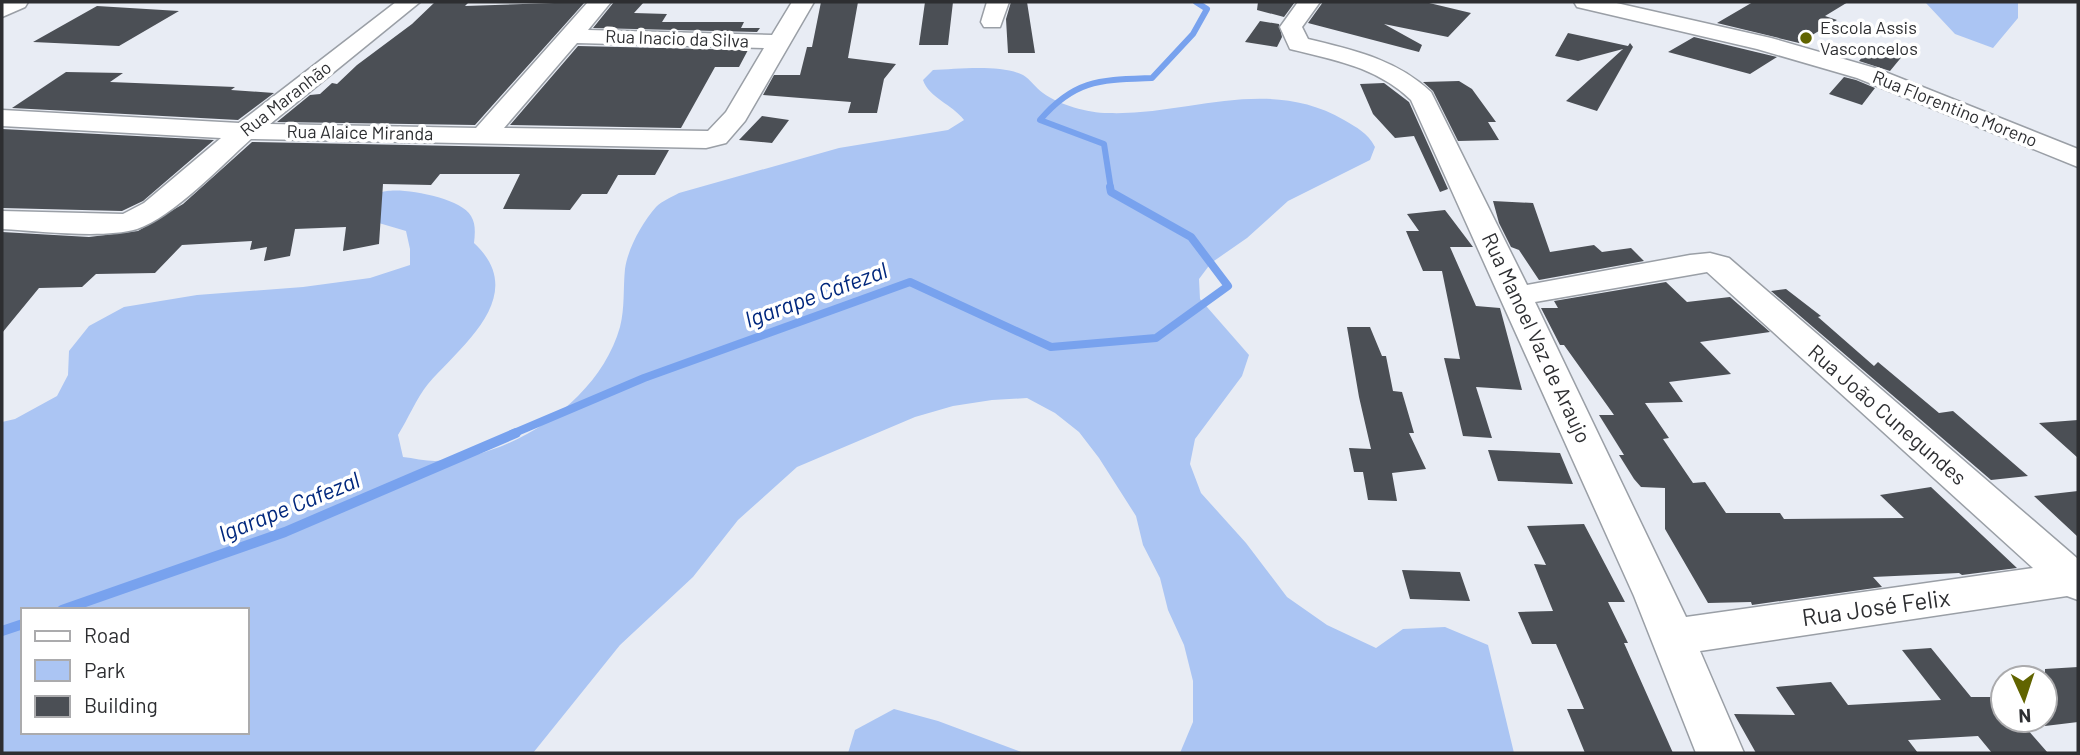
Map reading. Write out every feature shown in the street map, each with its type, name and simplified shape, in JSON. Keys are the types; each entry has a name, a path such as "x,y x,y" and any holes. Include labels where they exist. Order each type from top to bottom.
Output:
{"street":[{"path":"2,10 17,2"},
{"name":"Rua Maranhão","path":"2,220 104,224 129,222 154,209 245,131 409,2"},
{"path":"483,135 600,2"},
{"path":"781,42 803,2"},
{"name":"Rua Manoel Vaz de Araujo","path":"1309,2 1291,27 1298,44 1390,69 1422,97 1674,637 1720,753"},
{"name":"Rua Florentino Moreno","path":"1585,2 1763,43 1866,73 2072,153"},
{"name":"Rua Inacio da Silva","path":"572,36 781,42"},
{"name":"Rua Alaice Miranda","path":"2,118 245,131 686,141 717,137 736,116 781,42"},
{"name":"Rua João Cunegundes","path":"1517,296 1710,262 1727,272 2077,580"},
{"name":"Rua José Felix","path":"1674,637 2077,580"}],"green space":[{"path":"1925,2 2018,2 2018,18 1993,48 1955,34"},
{"path":"1003,69 1023,75 1043,93 1057,101 1074,108 1100,113 1138,112 1227,101 1286,100 1315,107 1344,120 1369,138 1375,147 1370,160 1288,201 1247,238 1211,263 1199,279 1200,299 1249,355 1242,376 1195,439 1190,464 1201,493 1246,543 1287,597 1327,625 1376,648 1403,629 1445,627 1488,645 1514,753 1180,753 1193,722 1193,681 1184,645 1168,610 1160,578 1143,545 1136,516 1079,432 1055,413 1027,398 953,406 915,417 797,467 738,520 693,577 620,645 533,753 2,753 2,422 15,419 57,396 68,375 69,351 89,326 124,307 197,295 303,287 370,278 410,265 406,231 355,216 361,200 381,192 396,190 445,199 465,210 473,219 474,243 489,262 495,281 493,300 485,318 472,336 428,384 398,435 403,457 435,461 493,449 548,421 572,402 593,379 609,354 620,327 625,269 632,244 658,205 679,193 839,148 948,130 964,120 926,86 923,80 933,70"},
{"path":"894,709 938,721 1024,753 848,753 855,730"}],"building":[{"path":"435,2 469,2 465,6 585,2 475,125 277,122 310,95 320,94 332,83 337,84 357,65 412,24"},
{"path":"614,2 644,2 634,13 667,14 662,22 744,22 741,28 760,28 757,32 593,28"},
{"path":"821,2 858,2 848,58 896,64 884,79 877,113 848,113 851,102 763,95 774,75 800,75 807,47 812,47"},
{"path":"925,2 953,2 948,45 919,45"},
{"path":"1011,2 1027,2 1035,53 1008,53 1006,19"},
{"path":"1258,2 1295,2 1284,17 1257,10"},
{"path":"1323,2 1425,2 1471,13 1448,37 1384,24 1422,45 1419,52 1308,23"},
{"name":"Escola Assis Vasconcelos","path":"1753,2 1848,2 1825,16 1837,20 1799,43 1717,23"},
{"path":"97,6 179,11 119,46 33,42"},
{"path":"1260,21 1279,24 1282,37 1277,47 1245,42"},
{"path":"1568,33 1628,46 1630,43 1633,47 1597,111 1566,101 1623,49 1578,61 1555,56"},
{"path":"1694,37 1777,57 1750,74 1668,52"},
{"path":"578,46 748,50 739,67 715,67 681,128 510,125"},
{"path":"1872,46 1904,54 1890,71 1859,61"},
{"path":"66,72 123,73 110,82 235,87 231,90 274,93 238,120 12,108"},
{"path":"1844,77 1875,88 1862,105 1829,94"},
{"path":"1459,81 1472,89 1496,122 1488,122 1499,140 1458,141 1433,91 1423,82"},
{"path":"1384,83 1409,102 1448,189 1440,192 1414,136 1395,138 1373,114 1360,84"},
{"path":"762,116 789,120 772,143 739,140"},
{"path":"2,129 214,140 143,201 122,211 2,208"},
{"path":"252,142 669,150 655,175 618,175 607,194 582,194 570,210 503,209 520,174 440,174 431,185 383,184 379,244 343,251 346,227 295,229 290,256 264,261 267,247 250,250 252,241 182,245 155,273 96,274 82,287 39,288 2,333 2,232 89,237 138,231 183,204"},
{"path":"1493,201 1533,203 1550,252 1594,245 1602,252 1631,248 1644,261 1539,280 1519,250 1511,247 1499,223"},
{"path":"1445,210 1473,247 1450,247 1476,306 1500,308 1522,390 1476,387 1492,438 1463,436 1444,358 1460,359 1442,271 1423,271 1406,231 1419,231 1407,214"},
{"path":"1666,282 1687,302 1730,297 1770,332 1700,342 1731,374 1669,382 1683,402 1645,403 1669,438 1663,439 1693,483 1705,482 1726,513 1780,513 1784,519 1904,518 1880,495 1931,487 2017,568 1962,575 1873,577 1882,587 1752,605 1751,602 1708,603 1665,529 1665,488 1641,487 1634,479 1619,455 1624,455 1599,415 1614,415 1564,345 1560,345 1541,308 1558,308 1554,301"},
{"path":"1786,289 1821,316 1818,317 1874,366 1878,362 1939,413 1953,411 2028,476 1991,480 1771,291"},
{"path":"1347,327 1370,327 1382,356 1386,356 1393,391 1402,392 1414,433 1409,433 1426,469 1392,473 1397,501 1368,500 1363,472 1354,472 1349,448 1371,449"},
{"path":"2078,420 2078,458 2039,423"},
{"path":"1488,450 1560,453 1573,484 1498,481"},
{"path":"2078,491 2078,537 2034,496"},
{"path":"1584,524 1625,602 1608,602 1628,643 1624,643 1673,753 1585,753 1567,709 1584,709 1556,644 1532,644 1518,612 1553,611 1534,564 1546,565 1527,526"},
{"path":"1402,570 1460,572 1470,601 1410,599"},
{"path":"1931,648 1971,697 1989,697 1989,734 2031,734 2048,753 1992,753 1978,736 1908,740 1918,753 1756,753 1734,714 1795,715 1776,687 1831,682 1848,705 1941,700 1902,650"},
{"path":"2078,667 2078,722 2059,724 2059,668"}],"waterway":[{"path":"1111,189 1104,144 1040,120 1065,96 1090,84 1152,78 1193,34 1207,9 1196,2"},
{"name":"Igarape Cafezal","path":"512,434 644,378 910,282 1051,347 1156,338 1228,286 1191,237 1111,192 1110,187"},
{"name":"Igarape Cafezal","path":"68,608 285,532 516,433"},
{"name":"Igarape Cafezal","path":"2,631 21,625"}],"place":[{"name":"Escola Assis Vasconcelos","path":"1806,38"}]}
